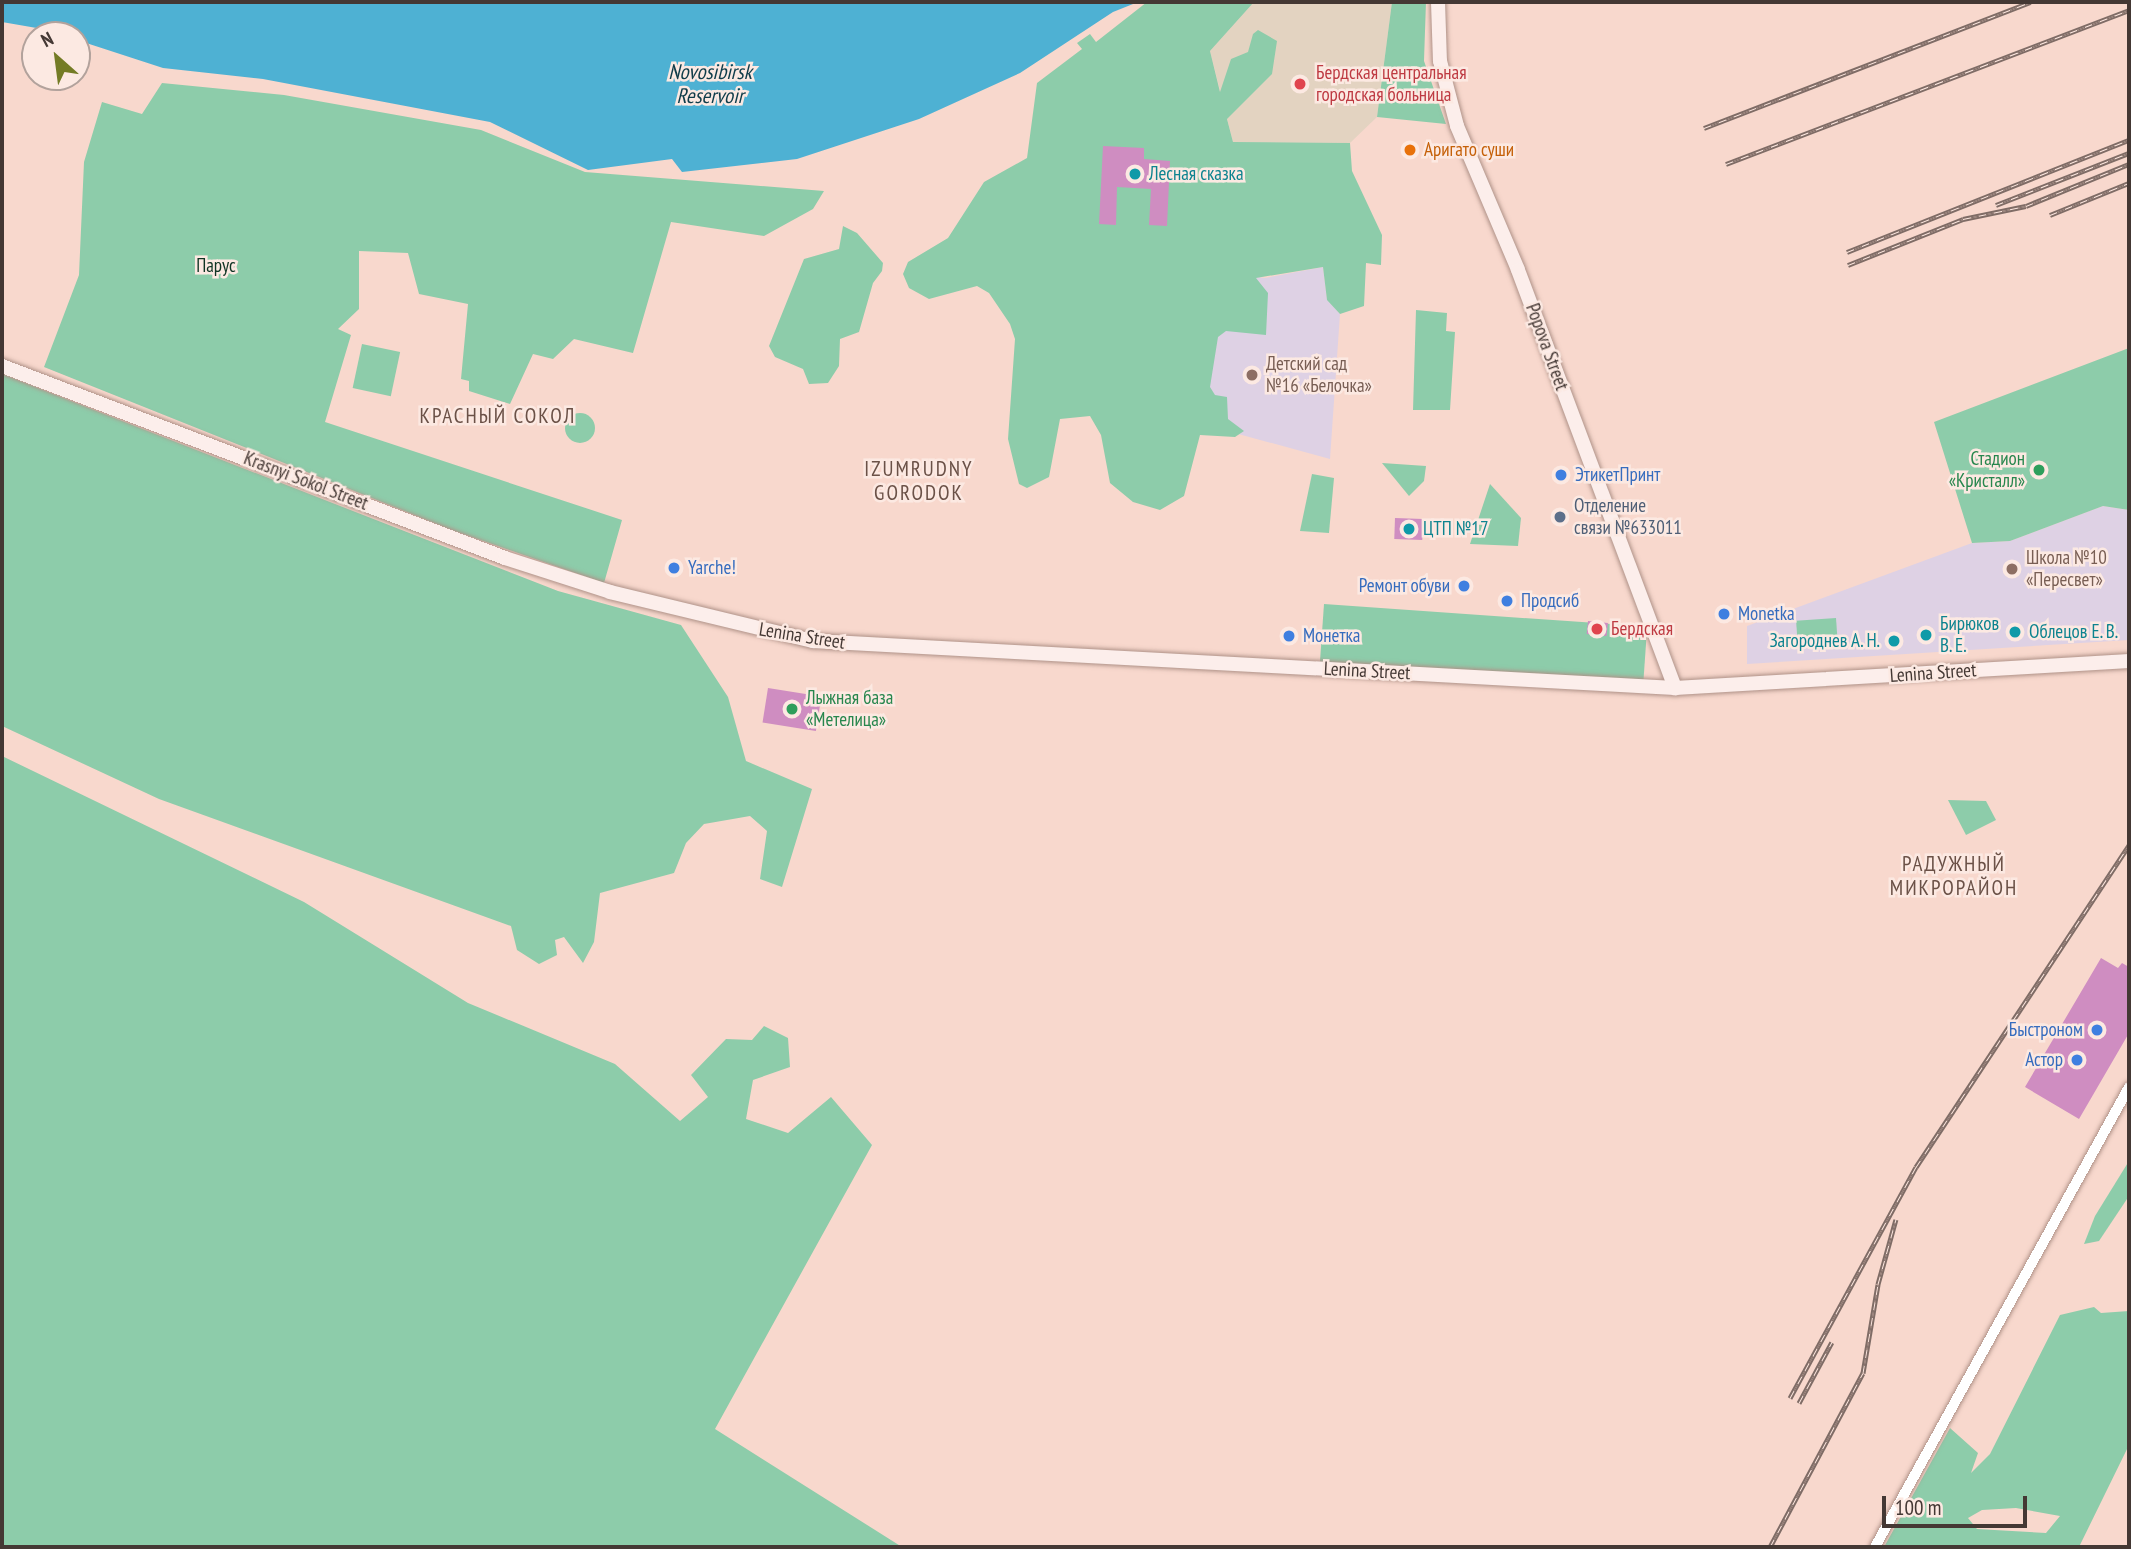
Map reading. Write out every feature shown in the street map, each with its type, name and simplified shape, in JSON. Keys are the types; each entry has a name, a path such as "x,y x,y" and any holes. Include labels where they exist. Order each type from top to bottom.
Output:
{"street":[{"name":"Popova Street","path":"1438,2 1440,61 1457,125 1518,270 1675,688"},
{"name":"Krasnyi Sokol Street","path":"2,366 505,558 610,592"},
{"name":"Lenina Street","path":"610,592 813,641 1675,688 2129,661"},
{"path":"1875,1547 2129,1087"}],"shaded area":[{"name":"Бердская центральная городская больница","path":"1254,2 1392,2 1377,117 1350,143 1233,142 1210,51"},
{"name":"Детский сад №16 «Белочка»","path":"1219,257 1249,260 1248,276 1265,278 1323,267 1327,299 1340,314 1330,459 1169,415"},
{"name":"Школа №10 «Пересвет»","path":"2103,506 2129,510 2129,640 1747,664 1747,626 1972,543 2010,541"}],"green space":[{"path":"1147,2 1254,2 1210,51 1220,92 1231,59 1248,52 1253,34 1258,30 1277,41 1272,74 1227,119 1233,142 1350,143 1352,171 1382,235 1381,265 1366,263 1364,306 1340,314 1327,300 1323,267 1256,278 1268,293 1266,335 1226,331 1218,337 1210,387 1215,395 1227,397 1228,419 1244,431 1235,437 1200,435 1184,496 1160,510 1133,502 1110,483 1101,435 1090,416 1060,419 1049,477 1027,488 1019,484 1008,439 1015,339 1010,324 989,293 977,286 929,299 909,288 903,274 908,262 948,238 984,182 1027,158 1037,83 1082,49 1077,43 1090,34 1096,42"},
{"path":"1392,2 1426,2 1424,61 1446,124 1377,117"},
{"name":"Парус","path":"162,83 284,95 481,130 585,172 824,191 813,209 764,236 671,222 633,353 574,339 553,359 533,354 510,404 469,391 469,381 461,379 468,304 419,294 408,253 359,251 359,309 338,329 351,335 325,422 622,520 604,583 452,530 44,367 79,275 84,162 102,102 142,114"},
{"path":"843,226 857,233 883,263 882,271 873,283 859,332 840,339 839,366 828,383 809,384 803,369 775,357 769,346 804,259 839,249"},
{"path":"1416,310 1447,313 1446,331 1455,332 1450,410 1413,410"},
{"path":"362,344 400,352 391,396 353,388"},
{"name":"Стадион «Кристалл»","path":"2129,348 2129,510 2103,506 2010,541 1972,543 1934,422"},
{"path":"2,374 558,591 681,625 728,697 746,761 812,789 782,887 760,879 767,831 750,816 704,824 686,843 674,873 600,893 594,942 583,963 564,937 555,940 557,955 539,964 517,950 511,926 159,799 2,726"},
{"path":"580,413 591,417 595,428 591,439 580,443 569,439 565,428 569,417"},
{"path":"1382,463 1426,466 1424,481 1409,496"},
{"path":"1312,474 1334,478 1329,533 1300,531"},
{"path":"1490,484 1521,518 1518,546 1470,544"},
{"path":"1324,604 1647,627 1643,684 1320,662"},
{"path":"1836,618 1838,645 1798,648 1796,621"},
{"path":"2,756 304,902 468,1003 615,1064 680,1121 708,1097 691,1075 726,1039 752,1040 764,1026 788,1038 790,1067 753,1080 746,1119 788,1133 831,1097 872,1145 715,1429 902,1547 2,1547"},
{"path":"1948,800 1986,801 1996,820 1966,835"},
{"path":"2129,1161 2129,1196 2099,1241 2084,1244 2095,1216"},
{"path":"2094,1307 2101,1313 2129,1311 2129,1445 2079,1547 1884,1547 1950,1428 1978,1453 1971,1473 1990,1454 2060,1315","holes":["2016,1508 2060,1516 2046,1533 1977,1529 1968,1518 1982,1510"]}],"water":[{"name":"Novosibirsk Reservoir","path":"2,2 1138,2 1113,12 1020,73 919,119 797,159 682,172 672,159 588,170 490,122 263,79 163,68 91,45 91,21 21,21 21,25 2,22"}],"building":[{"name":"Лесная сказка","path":"1103,146 1144,148 1144,159 1170,161 1167,226 1149,225 1151,189 1117,187 1116,225 1099,224"},
{"name":"ЦТП №17","path":"1395,518 1423,519 1422,540 1394,539"},
{"name":"Бердская","path":"1588,621 1608,623 1607,636 1587,634"},
{"name":"Лыжная база «Метелица»","path":"768,688 821,696 816,731 763,723"},
{"name":"Астор","path":"2101,958 2118,968 2122,963 2129,967 2129,1033 2079,1119 2025,1087"}],"railway":[{"path":"1704,128 2031,2"},
{"path":"1726,164 2129,10"},
{"path":"1847,252 2129,140"},
{"path":"1996,205 2129,153"},
{"path":"1848,265 1963,219 2026,206 2129,164"},
{"path":"2050,215 2129,183"},
{"path":"1790,1398 1916,1167 2129,845"},
{"path":"1770,1547 1863,1373 1878,1284 1896,1219"},
{"path":"1799,1403 1832,1342"}],"place":[{"name":"Бердская центральная городская больница","path":"1300,84"},
{"name":"Аригато суши","path":"1410,150"},
{"name":"Лесная сказка","path":"1135,174"},
{"name":"Детский сад №16 «Белочка»","path":"1252,375"},
{"name":"Стадион «Кристалл»","path":"2039,470"},
{"name":"ЭтикетПринт","path":"1561,475"},
{"name":"Отделение связи №633011","path":"1560,517"},
{"name":"ЦТП №17","path":"1409,529"},
{"name":"Yarche!","path":"674,568"},
{"name":"Школа №10 «Пересвет»","path":"2012,569"},
{"name":"Ремонт обуви","path":"1464,586"},
{"name":"Продсиб","path":"1507,601"},
{"name":"Monetka","path":"1724,614"},
{"name":"Бердская","path":"1597,629"},
{"name":"Облецов Е. В.","path":"2015,632"},
{"name":"Бирюков В. Е.","path":"1926,635"},
{"name":"Монетка","path":"1289,636"},
{"name":"Загороднев А. Н.","path":"1894,641"},
{"name":"Лыжная база «Метелица»","path":"792,709"},
{"name":"Быстроном","path":"2097,1030"},
{"name":"Астор","path":"2077,1060"}],"district":[{"name":"КРАСНЫЙ СОКОЛ","path":"498,416"},
{"name":"IZUMRUDNY GORODOK","path":"919,481"},
{"name":"РАДУЖНЫЙ МИКРОРАЙОН","path":"1954,876"}]}
